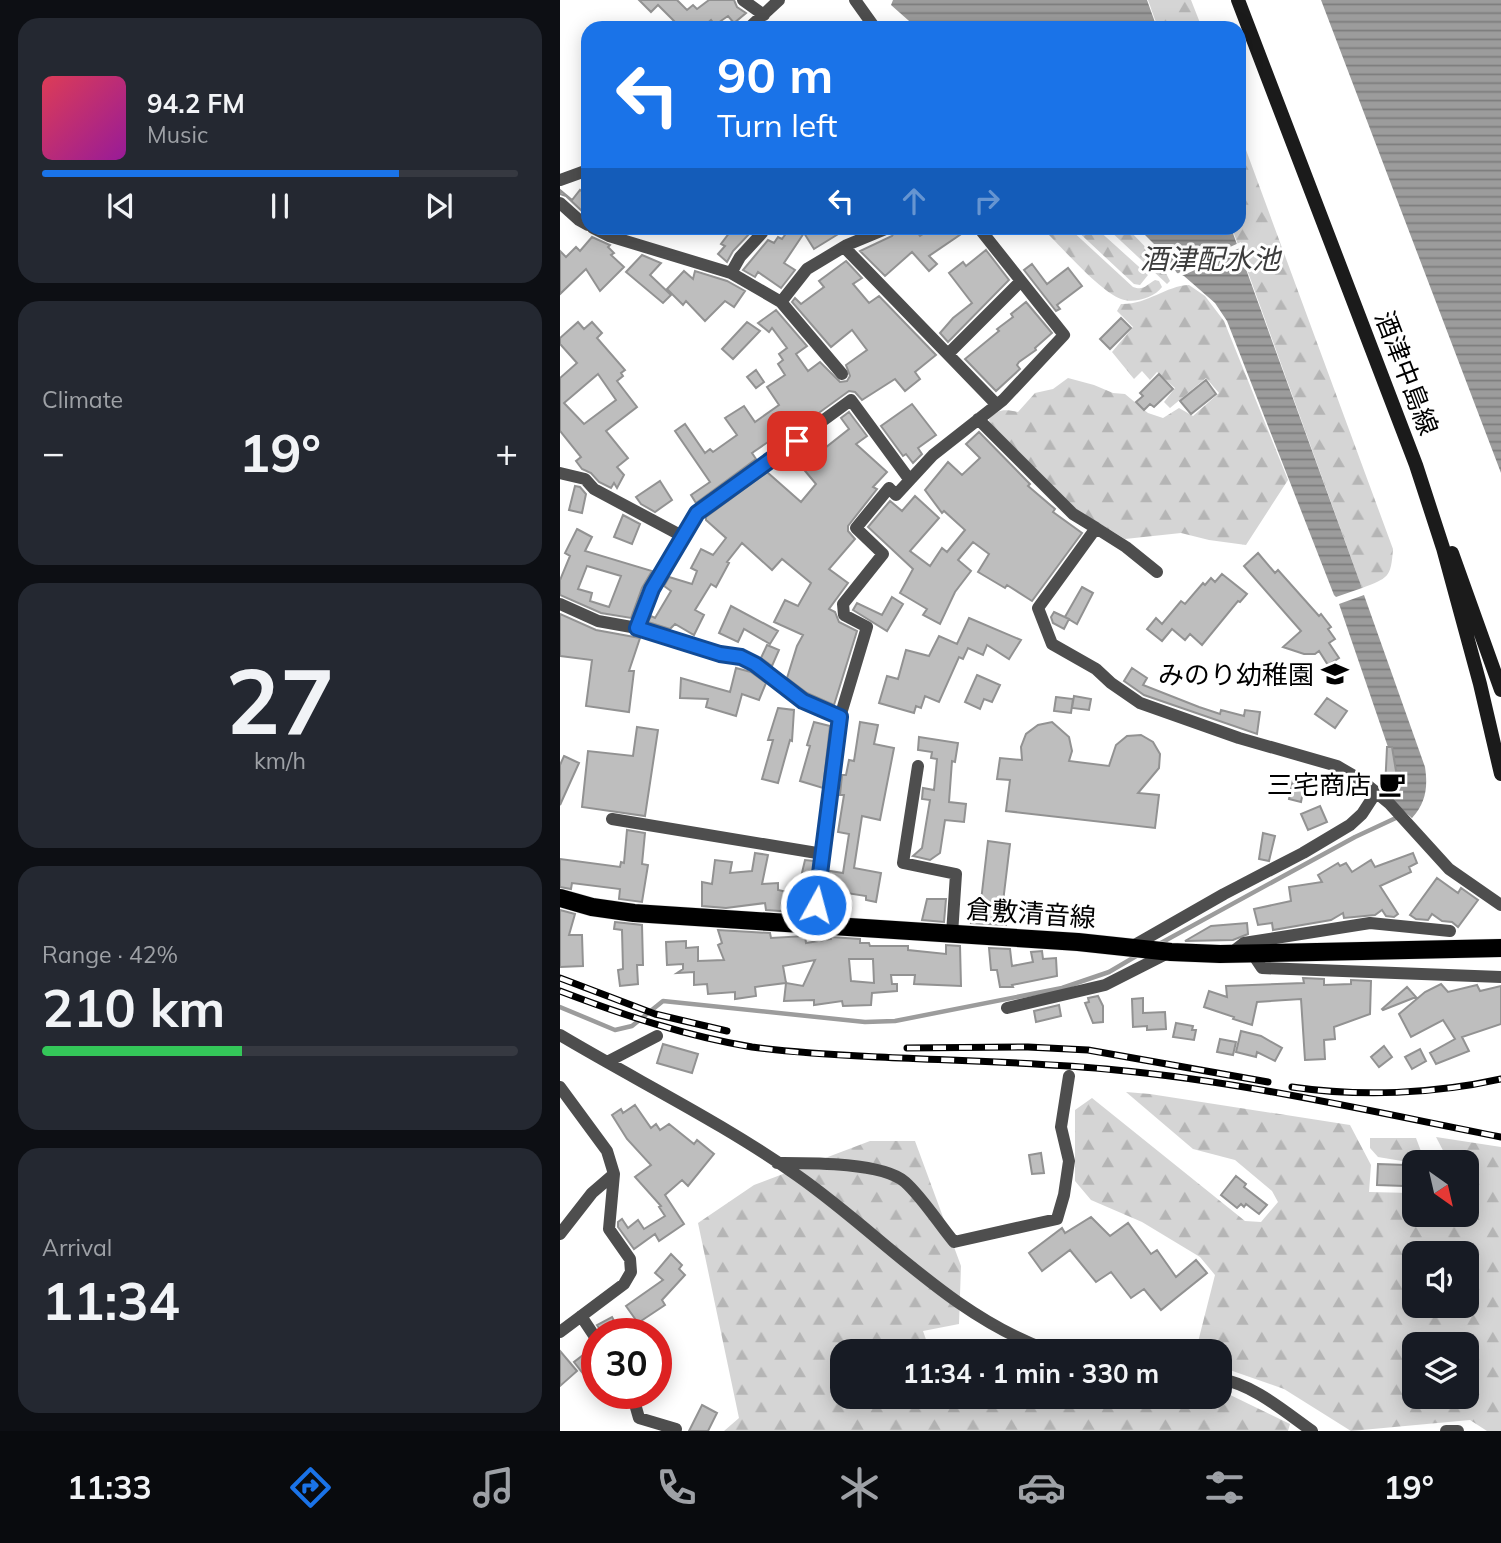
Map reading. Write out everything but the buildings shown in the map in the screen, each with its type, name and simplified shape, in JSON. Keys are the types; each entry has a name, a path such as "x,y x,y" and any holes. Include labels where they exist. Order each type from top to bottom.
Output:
{"main road":[{"name":"酒津中島線","path":"1238,0 1422,484 1443,548 1501,774"},
{"path":"1422,484 1468,591 1501,690"},
{"name":"倉敷清音線","path":"560,898 592,907 634,913 1167,951 1230,954 1501,948"}],"street":[{"path":"743,0 764,15"},
{"path":"757,21 779,0"},
{"path":"855,0 870,21"},
{"path":"560,180 581,172"},
{"path":"560,203 581,221"},
{"path":"607,235 731,273 781,302 842,374"},
{"path":"731,273 740,257 760,235"},
{"path":"781,302 807,270 844,247 872,235"},
{"path":"815,926 840,717 867,627 844,615 843,604 883,554 856,528 888,488 896,495 933,456 996,405 1064,335 985,235"},
{"path":"844,247 996,405"},
{"path":"948,354 1021,281"},
{"path":"637,628 652,589 697,513 851,400 909,479"},
{"path":"978,419 1073,514 1126,547 1157,572"},
{"path":"560,473 584,479 594,489 684,537"},
{"path":"1096,528 1038,608 1052,644 1096,669 1140,703 1239,738 1337,766 1361,780 1389,803 1449,869 1501,905"},
{"path":"560,604 598,621 637,628 748,660 803,701 840,717"},
{"path":"918,766 903,863 956,874 952,934"},
{"path":"1136,947 1224,894 1350,825 1362,814 1376,794"},
{"path":"612,819 822,854"},
{"path":"1230,954 1244,943 1370,923 1450,931"},
{"path":"1007,1007 1105,985 1167,951"},
{"path":"1252,953 1262,968 1501,976"},
{"path":"560,1035 798,1176 959,1305 1018,1339"},
{"path":"607,1062 657,1035"},
{"path":"777,1163 869,1167 904,1181 954,1242 1057,1219 1069,1161 1061,1127 1069,1076"},
{"path":"560,1087 607,1151 614,1174 609,1229 630,1259 631,1272 624,1284 560,1332"},
{"path":"560,1234 592,1193 614,1174"},
{"path":"1232,1381 1267,1400 1312,1431"},
{"path":"636,1409 639,1418 676,1429"},
{"path":"1446,1431 1458,1431"}],"green space":[{"path":"1148,0 1191,0 1199,21 1156,21"},
{"path":"1246,150 1393,549 1391,566 1386,576 1362,588 1235,235 1246,235"},
{"path":"1049,235 1077,235 1133,287 1142,288 1155,280 1159,281 1162,287 1143,299 1131,301 1112,294"},
{"path":"1082,235 1104,235 1148,275 1140,285 1134,284"},
{"path":"1114,235 1134,235 1160,262 1170,281 1167,284"},
{"path":"1189,285 1205,296 1224,321 1288,480 1246,545 1181,533 1125,539 1074,508 990,426 989,419 995,413 1005,410 1018,412 1035,393 1053,389 1068,378 1113,393 1125,394 1148,413 1163,418 1179,408 1193,416 1219,393 1206,378 1170,408 1164,402 1175,388 1157,372 1150,380 1142,371 1134,379 1112,352 1133,327 1117,311 1121,304 1139,302"},
{"path":"1126,1092 1350,1125 1371,1165 1369,1192 1402,1193 1402,1227 1479,1227 1479,1150 1443,1150 1436,1137 1501,1147 1501,1431 1487,1431 1470,1420 1351,1431 1284,1389 1232,1371 1232,1339 1199,1339 1215,1275 1200,1257 1142,1222 1091,1200 1075,1181 1075,1110 1092,1098 1245,1221 1261,1222 1278,1202 1272,1191 1235,1160 1193,1149"},
{"path":"1370,1138 1416,1138 1420,1150 1402,1150 1402,1161 1378,1157 1370,1148"},
{"path":"870,1141 915,1141 961,1266 959,1324 923,1331 926,1339 830,1339 830,1409 1232,1409 1232,1396 1290,1424 1288,1431 724,1431 739,1418 698,1223 754,1185"}],"water":[{"path":"893,0 1147,0 1154,21 909,21 891,5"},
{"path":"1321,0 1501,0 1501,473"},
{"name":"酒津配水池","path":"1145,235 1234,235 1362,588 1336,597 1334,595 1227,321 1215,303 1177,273"},
{"path":"1364,595 1425,767 1425,794 1412,818 1392,801 1397,790 1389,750 1339,604"}],"pier":[{"path":"1241,242 1242,247 1224,255 1223,259 1199,271 1174,276 1217,249 1221,251"}],"waterway":[{"path":"1159,944 1355,837 1398,817"},
{"path":"560,1007 615,1030 632,1026 663,1001 865,1022 895,1021 1062,988 1109,972 1138,955"}],"railway":[{"path":"560,978 655,1014 727,1031"},
{"path":"560,991 655,1024 752,1047 831,1055 1057,1065 1164,1075 1309,1099 1501,1137"},
{"path":"907,1048 1028,1047 1088,1050 1268,1082"},
{"path":"1292,1087 1344,1092 1397,1092 1450,1088 1501,1079"}],"place":[{"name":"みのり幼稚園","path":"1335,674"},
{"name":"三宅商店","path":"1392,784"}],"route":[{"path":"797,441 697,513 652,589 637,628 720,654 741,657 755,664 803,701 840,717 816,905"}]}
